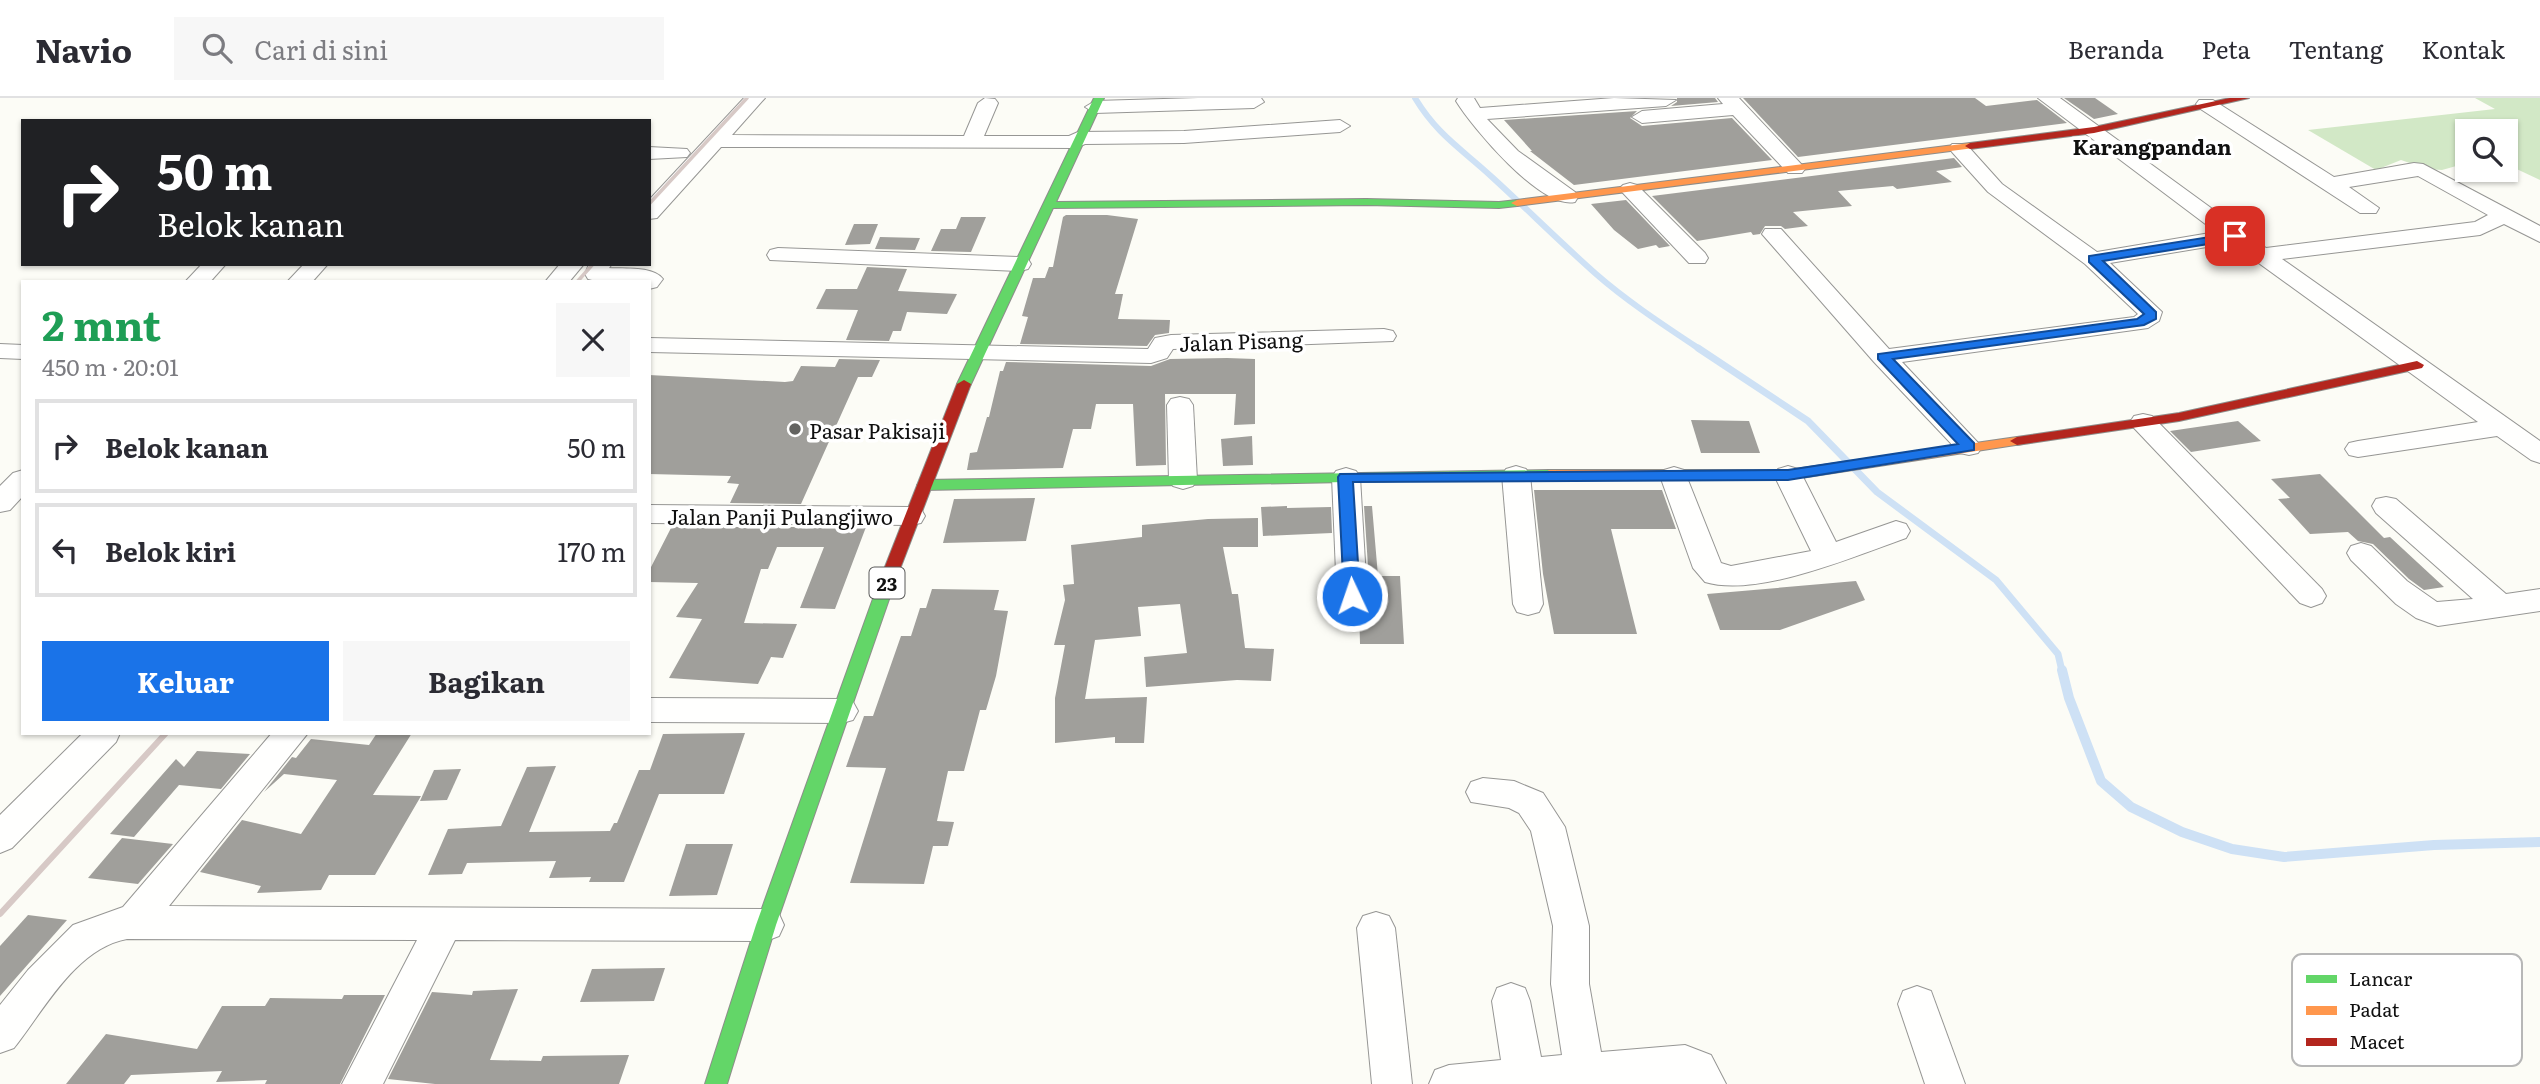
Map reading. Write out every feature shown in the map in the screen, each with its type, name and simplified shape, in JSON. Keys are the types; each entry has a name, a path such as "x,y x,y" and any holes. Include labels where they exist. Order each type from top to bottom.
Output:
{"main road":[{"path":"1047,205 1366,202 1499,205 2094,130 2244,98"},
{"name":"23","path":"716,1084 766,925 911,516 965,380 1097,102"},
{"path":"924,485 1516,475 1788,475 2204,412 2417,365"}],"street":[{"path":"651,183 729,98"},
{"path":"651,211 755,98"},
{"path":"2048,98 2261,255 2540,454"},
{"path":"1469,106 1578,106 1666,100"},
{"path":"1097,102 1254,102"},
{"path":"972,140 988,103"},
{"path":"1578,106 1587,117 1596,120 1733,103 1795,169"},
{"path":"2206,104 2368,208"},
{"path":"1469,106 1516,162 1565,198"},
{"path":"717,141 1077,140 1184,137 1339,126"},
{"path":"1883,357 2140,323 2151,316 2150,312 2093,259 1995,188 1959,148"},
{"path":"651,153 680,153"},
{"path":"2329,184 2417,169 2540,235"},
{"path":"1630,189 1697,258"},
{"path":"2261,255 2480,228 2505,215"},
{"path":"1773,234 1883,357 1969,447"},
{"path":"2093,259 2235,236"},
{"path":"778,256 1020,264"},
{"path":"198,280 213,266"},
{"path":"300,280 315,266"},
{"path":"558,280 571,266"},
{"path":"599,266 596,274 650,280"},
{"name":"Jalan Pisang","path":"651,345 1152,356 1158,353 1164,343 1171,342 1384,336"},
{"path":"0,351 21,352"},
{"path":"1180,405 1183,480"},
{"path":"2143,422 2311,596"},
{"path":"2358,449 2502,427"},
{"path":"1516,475 1528,604"},
{"path":"1788,475 1828,555"},
{"path":"1674,476 1708,568 1715,575 1731,576 1804,564 1896,531"},
{"path":"1346,477 1352,596"},
{"path":"0,503 21,481"},
{"path":"2386,506 2500,606"},
{"path":"0,512 21,512"},
{"name":"Jalan Panji Pulangjiwo","path":"651,514 911,516"},
{"path":"2361,554 2424,610 2438,615 2540,600"},
{"path":"651,709 842,710"},
{"path":"0,838 102,735"},
{"path":"133,922 290,735"},
{"path":"1483,792 1514,795 1531,803 1548,827 1571,926 1570,984 1584,1070"},
{"path":"0,1035 68,954 86,937 114,925 133,922 766,925"},
{"path":"362,1084 444,924"},
{"path":"1376,928 1392,1084"},
{"path":"1511,1001 1524,1076"},
{"path":"1917,1004 1945,1084"},
{"path":"1449,1084 1584,1070 1685,1064 1696,1068 1706,1084"}],"green space":[{"path":"2475,98 2540,98 2540,180 2518,170 2518,119 2455,119 2455,166 2442,170 2427,169 2401,160 2376,170 2308,130 2495,109"}],"building":[{"path":"1677,98 1715,98 1718,102 1671,106 1677,102"},
{"path":"1743,98 1975,98 1986,106 2037,100 2067,123 1798,157"},
{"path":"2064,98 2095,98 2118,114 2094,119"},
{"path":"1637,111 1630,118 1642,126 1732,118 1772,160 1574,185 1530,151 1504,120"},
{"path":"1954,158 1962,167 1936,171 1952,182 1897,189 1893,186 1838,191 1852,206 1793,212 1808,226 1785,229 1781,226 1765,226 1760,234 1753,235 1751,232 1697,241 1652,196"},
{"path":"1626,200 1670,246 1659,248 1656,245 1638,249 1614,230 1591,204"},
{"path":"1107,215 1138,219 1115,294 1123,294 1118,319 1170,320 1169,333 1155,335 1147,346 1020,344 1028,317 1022,316 1033,278 1045,278 1049,267 1053,267 1063,217"},
{"path":"961,217 986,217 971,252 931,251 941,229 956,229"},
{"path":"854,224 878,224 870,244 845,245"},
{"path":"880,237 920,238 915,250 875,249"},
{"path":"867,267 907,269 898,291 957,294 947,314 907,312 901,331 893,331 889,341 846,340 858,310 816,309 826,289 857,289"},
{"path":"839,359 880,360 872,377 858,377 801,504 730,503 739,484 727,483 731,476 651,474 651,375 785,382 793,381 801,366 835,367"},
{"path":"1170,359 1255,359 1255,424 1234,425 1236,394 1165,394 1166,465 1136,466 1133,404 1096,404 1091,429 1073,429 1063,468 967,470 970,453 977,452 1000,371 1003,371 1006,362 1151,366"},
{"path":"1691,420 1749,421 1760,453 1701,453"},
{"path":"2238,421 2261,441 2191,452 2170,431"},
{"path":"1252,436 1253,465 1223,466 1221,439"},
{"path":"2320,474 2384,538 2390,537 2444,587 2424,590 2373,544 2358,541 2348,532 2310,534 2278,499 2290,498 2271,479"},
{"path":"1534,490 1662,490 1676,529 1611,529 1637,634 1554,634 1543,574"},
{"path":"1035,498 1026,541 943,543 954,499"},
{"path":"1364,506 1372,506 1378,576 1400,576 1404,644 1360,644 1359,607 1365,604 1370,596"},
{"path":"1261,507 1331,507 1332,533 1263,536"},
{"path":"1258,518 1258,547 1223,547 1232,594 1238,594 1245,648 1274,649 1271,681 1237,680 1146,687 1144,657 1187,653 1180,604 1138,607 1141,636 1095,640 1085,699 1147,697 1144,743 1115,743 1115,737 1055,743 1055,698 1065,645 1054,645 1065,600 1063,585 1074,584 1071,545 1142,537 1142,525"},
{"path":"672,526 866,527 835,609 800,608 824,547 777,547 768,569 761,569 744,623 797,624 783,658 771,657 758,684 669,678 702,619 676,617 698,583 651,582 651,567"},
{"path":"1856,581 1865,600 1780,630 1720,630 1707,594"},
{"path":"932,589 999,590 994,610 1008,611 996,676 986,710 980,710 964,771 948,771 937,821 954,822 948,846 933,846 924,884 850,883 886,768 846,767 864,716 873,716 901,636 911,636 920,608 926,608"},
{"path":"745,733 724,794 659,794 624,882 589,882 591,877 549,878 556,861 467,863 462,874 428,875 448,829 501,826 527,767 556,766 529,832 610,831 614,823 617,823 639,770 650,770 663,734"},
{"path":"376,735 411,735 373,795 421,796 375,875 329,875 321,890 257,893 261,886 200,872 242,820 301,834 337,780 284,774 264,792 292,757 296,758 311,739 369,745"},
{"path":"197,751 250,754 221,789 179,785 134,837 110,834 176,759 184,767"},
{"path":"461,769 447,800 420,801 434,770"},
{"path":"122,838 173,844 138,884 88,878"},
{"path":"686,844 733,844 717,895 669,896"},
{"path":"28,915 67,920 0,996 0,946"},
{"path":"665,968 654,1001 580,1002 592,969"},
{"path":"518,989 490,1060 541,1061 543,1056 629,1055 619,1084 435,1084 388,1079 432,992 472,995 473,991"},
{"path":"344,995 385,995 340,1084 265,1084 267,1080 216,1082 222,1071 131,1075 124,1084 66,1084 106,1034 197,1049 222,1006 265,1006 270,998 342,999"}],"waterway":[{"path":"1415,98 1442,132 1596,274 1701,350"},
{"path":"1701,350 1808,421 1877,492 1996,580 2058,654 2062,671"},
{"path":"2062,670 2069,698 2101,781 2131,807 2182,832 2232,849 2284,857 2434,845 2540,842"}],"railway":[{"path":"651,202 747,98"},
{"path":"579,280 591,266"},
{"path":"0,914 164,735"}],"traffic: fast":[{"path":"964,384 1099,98"},
{"path":"1047,205 1517,203"},
{"path":"924,485 1549,475"},
{"path":"716,1084 766,925 887,582"}],"traffic: slow":[{"path":"1517,203 1970,146"},
{"path":"1549,475 1788,475 2017,441"}],"traffic: jam":[{"path":"1970,146 2094,130 2244,98"},
{"path":"2017,441 2179,417 2417,365"},
{"path":"887,582 964,384"}],"place":[{"name":"Pasar Pakisaji","path":"795,429"}],"district":[{"name":"Karangpandan","path":"2152,145"}],"route":[{"path":"1352,596 1346,477 1788,475 1969,447 1883,357 2140,323 2151,316 2150,312 2093,259 2235,236"}]}
